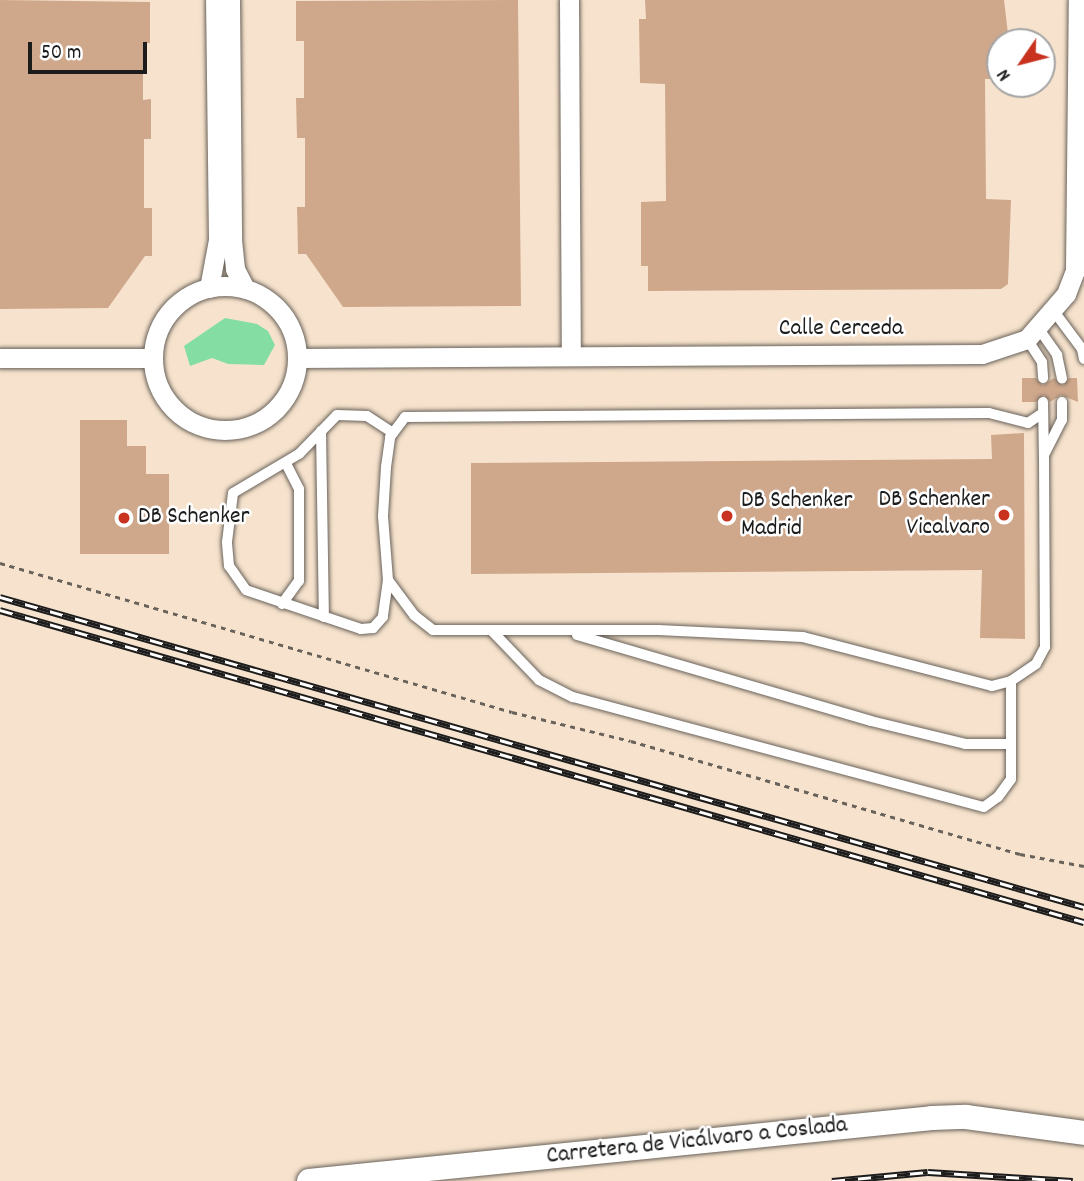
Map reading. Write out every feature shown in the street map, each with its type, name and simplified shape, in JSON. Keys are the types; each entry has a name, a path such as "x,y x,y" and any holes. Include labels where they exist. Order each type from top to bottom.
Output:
{"street":[{"path":"209,288 218,240 215,0"},
{"path":"230,0 232,240 235,269 245,289 282,315 297,358 291,387 274,412 248,427 225,430 203,427 177,412 159,388 153,358 157,334 169,313 186,297 209,288 245,289"},
{"path":"569,0 571,355"},
{"path":"1033,334 1053,310 1075,271 1079,240 1078,0"},
{"name":"Calle Cerceda","path":"297,358 982,354 1033,334"},
{"path":"0,358 153,358"},
{"name":"Carretera de Vicálvaro a Coslada","path":"309,1181 932,1118 966,1117 1084,1133"}],"lane":[{"path":"1053,310 1082,349 1084,359"},
{"path":"1033,334 1057,355 1062,378"},
{"path":"1033,334 1042,362 1043,378"},
{"path":"1044,457 1062,420 1062,402"},
{"path":"388,580 414,615 433,630 658,630 803,637 992,686 1011,681 1036,664 1045,647 1043,408 1028,423 989,413 426,414 405,417 393,433 383,516 388,580 387,607 373,628 361,629 247,590 229,566 227,542 233,493 285,464 337,415 350,413 367,416 393,433"},
{"path":"321,431 324,617"},
{"path":"282,604 299,581 299,489 285,464"},
{"path":"563,631 895,727 965,744 1011,744"},
{"path":"493,632 539,680 573,697 957,802 984,807 998,797 1011,779 1011,681"}],"path":[{"path":"0,562 512,712 631,741 1020,854 1084,866"}],"green space":[{"path":"225,318 257,324 268,331 275,345 264,365 228,364 212,358 190,366 184,346"}],"building":[{"path":"0,0 150,2 150,43 143,43 143,100 151,99 151,139 144,139 144,208 152,208 152,256 145,256 108,308 0,309"},
{"path":"518,0 521,306 343,307 306,254 298,254 297,207 305,207 305,138 297,138 296,98 304,98 304,41 296,41 296,1"},
{"path":"645,0 1004,0 1007,28 986,28 986,199 1011,200 1008,284 1001,289 648,291 648,266 641,266 641,202 666,201 665,84 640,83 639,19 646,19"},
{"path":"1022,378 1036,378 1043,385 1054,378 1063,385 1069,378 1077,378 1078,402 1061,395 1050,402 1044,395 1036,402 1022,402"},
{"name":"DB Schenker","path":"80,420 127,420 127,446 146,446 146,474 169,474 169,554 80,554"},
{"name":"DB Schenker Madrid","path":"1024,433 1025,639 980,638 982,570 471,574 471,463 992,459 991,435"}],"railway":[{"path":"0,597 1084,907"},
{"path":"0,610 1084,922"},
{"path":"832,1181 928,1172 1073,1181"}],"place":[{"name":"DB Schenker Vicalvaro","path":"1004,515"},
{"name":"DB Schenker Madrid","path":"727,516"},
{"name":"DB Schenker","path":"124,518"}]}
